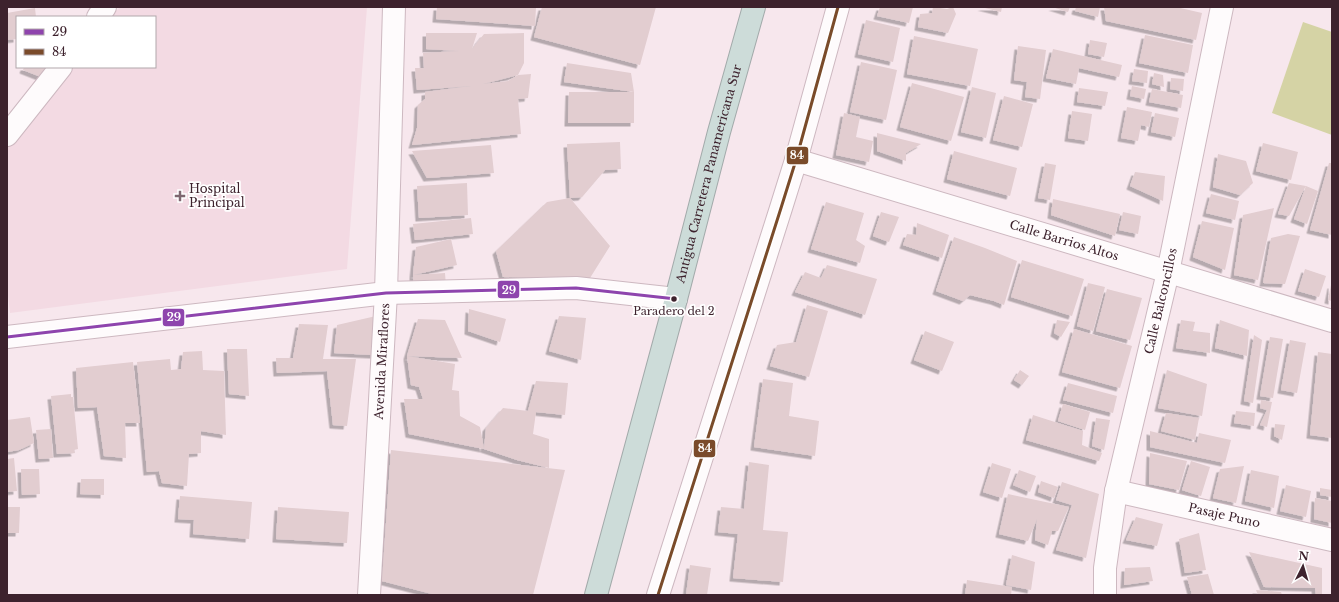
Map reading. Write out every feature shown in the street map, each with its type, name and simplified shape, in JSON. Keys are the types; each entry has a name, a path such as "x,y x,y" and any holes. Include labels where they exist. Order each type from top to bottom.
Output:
{"highway":[{"name":"Antigua Carretera Panamericana Sur","path":"596,595 676,299 719,132 754,7"}],"street":[{"path":"99,16 106,7"},
{"name":"Avenida Miraflores","path":"369,595 386,293 394,7"},
{"path":"658,595 796,160 838,7"},
{"name":"Calle Balconcillos","path":"1105,595 1105,568 1116,491 1168,272 1222,7"},
{"path":"7,135 60,68"},
{"name":"Calle Barrios Altos","path":"796,160 1332,321"},
{"path":"7,337 386,293 576,288 676,299"},
{"name":"Pasaje Puno","path":"1116,491 1332,540"}],"shaded area":[{"name":"Hospital Principal","path":"120,7 367,7 347,269 10,313 7,286 7,123 61,68 156,68 156,16 111,16"},
{"path":"1303,22 1332,32 1332,135 1272,113"}],"building":[{"path":"437,7 536,7 535,26 436,19"},
{"path":"542,7 656,7 640,65 534,37"},
{"path":"880,7 913,7 909,23 877,16"},
{"path":"933,7 947,9 953,7 956,14 948,33 918,27 920,14 932,13"},
{"path":"981,7 1002,7 1001,12"},
{"path":"1052,7 1070,7 1068,12"},
{"path":"1076,7 1100,7 1098,17 1075,11"},
{"path":"1104,7 1176,7 1202,13 1196,40 1106,21"},
{"path":"35,8 36,16 16,16 16,39 7,40 7,13"},
{"path":"866,20 900,28 893,62 858,54"},
{"path":"426,33 477,33 472,49 484,34 524,33 524,63 518,75 531,74 528,98 518,99 521,134 412,145 417,128 418,105 425,99 425,92 471,86 417,90 415,68 424,68 423,53 459,51 426,49","holes":["518,75 508,81 483,84"]},
{"path":"1145,35 1193,45 1188,73 1139,63"},
{"path":"914,36 978,49 970,86 907,74"},
{"path":"1090,40 1107,43 1104,57 1088,54"},
{"path":"1018,46 1046,50 1040,99 1025,97 1027,82 1014,80"},
{"path":"1053,49 1122,65 1119,77 1079,68 1076,84 1046,78"},
{"path":"861,62 897,70 886,120 850,112"},
{"path":"567,63 631,73 634,92 564,82"},
{"path":"24,68 50,68 46,79 23,70"},
{"path":"1134,69 1148,71 1147,83 1132,81"},
{"path":"1154,73 1163,75 1164,87 1152,84"},
{"path":"1171,78 1184,79 1183,91 1170,89"},
{"path":"912,83 964,97 951,141 900,127"},
{"path":"1132,86 1146,89 1144,99 1130,96"},
{"path":"972,87 996,93 986,138 961,132"},
{"path":"1079,88 1108,92 1105,106 1077,102"},
{"path":"1152,89 1183,95 1181,108 1149,102"},
{"path":"569,92 634,92 634,123 568,123"},
{"path":"1004,96 1033,104 1022,147 993,140"},
{"path":"1127,107 1152,112 1149,127 1141,125 1138,141 1121,138"},
{"path":"1072,111 1092,114 1088,141 1068,138"},
{"path":"844,113 860,117 856,137 873,141 869,162 836,155"},
{"path":"1155,113 1179,118 1175,137 1151,132"},
{"path":"877,133 921,144 906,153 906,161 877,151"},
{"path":"620,142 621,169 605,170 582,197 570,198 567,144"},
{"path":"1263,143 1298,152 1291,180 1256,171"},
{"path":"491,145 494,173 427,178 412,151"},
{"path":"954,151 1017,168 1010,196 947,179"},
{"path":"1218,154 1246,161 1253,183 1240,195 1213,187"},
{"path":"1045,163 1056,165 1050,200 1038,198"},
{"path":"1329,163 1332,163 1332,235 1310,230"},
{"path":"1135,172 1165,176 1163,201 1130,186"},
{"path":"467,183 468,215 419,218 417,186"},
{"path":"1289,183 1306,186 1289,216 1278,214"},
{"path":"1306,186 1318,191 1307,224 1294,219"},
{"path":"1211,194 1239,201 1235,220 1206,213"},
{"path":"570,198 610,246 590,278 503,277 496,251 547,202"},
{"path":"1053,199 1120,214 1115,236 1051,215"},
{"path":"826,202 864,213 856,240 865,246 860,263 811,249"},
{"path":"1274,208 1258,280 1234,275 1243,215"},
{"path":"881,212 899,217 889,242 873,236"},
{"path":"1123,212 1141,216 1138,234 1119,230"},
{"path":"471,218 473,234 415,240 413,224"},
{"path":"1202,221 1234,228 1225,270 1193,257"},
{"path":"917,223 949,235 942,258 903,245 907,234 916,235"},
{"path":"1288,234 1300,236 1285,284 1263,283 1271,238"},
{"path":"954,237 1017,261 1004,305 970,295 963,301 936,291"},
{"path":"451,239 457,265 413,275 416,247"},
{"path":"1022,260 1084,279 1072,316 1011,297"},
{"path":"827,265 877,279 865,315 795,292 805,272 821,278"},
{"path":"1305,269 1326,276 1319,297 1298,291"},
{"path":"445,273 446,286 414,288 413,275"},
{"path":"1088,283 1105,287 1093,331 1077,326"},
{"path":"1332,285 1332,301 1328,300"},
{"path":"1107,289 1142,298 1130,340 1096,331"},
{"path":"807,305 828,311 809,377 770,366 777,345 796,342"},
{"path":"469,309 506,319 500,342 468,331"},
{"path":"376,316 374,355 334,353 337,325"},
{"path":"559,316 586,318 581,360 549,351"},
{"path":"418,319 445,320 462,358 407,356"},
{"path":"1057,320 1070,322 1061,337 1054,333"},
{"path":"1181,320 1195,322 1193,331 1210,333 1210,353 1176,348"},
{"path":"1220,320 1249,330 1247,356 1215,348"},
{"path":"299,324 328,325 323,359 356,359 347,426 333,425 327,371 277,373 276,358 293,358"},
{"path":"1074,329 1132,346 1120,388 1062,372"},
{"path":"925,331 954,342 942,371 914,360"},
{"path":"1254,335 1262,340 1253,403 1244,401"},
{"path":"1270,337 1283,339 1273,398 1260,396"},
{"path":"1290,340 1306,343 1297,393 1281,390"},
{"path":"227,349 247,349 249,396 229,394"},
{"path":"202,351 203,370 224,371 226,435 201,431 201,453 189,454 187,486 162,483 159,471 147,472 137,362 170,359 171,370 181,369 183,352"},
{"path":"1318,352 1332,354 1332,438 1310,435"},
{"path":"407,356 455,364 452,390 459,391 460,416 480,427 484,449 409,434 404,399 423,399 419,387 411,385"},
{"path":"133,362 140,423 125,423 126,458 104,456 97,407 78,408 76,368"},
{"path":"1020,370 1029,376 1022,385 1014,380"},
{"path":"1167,370 1207,384 1202,416 1158,408"},
{"path":"763,379 793,383 789,416 819,421 815,456 754,447"},
{"path":"536,381 568,383 565,415 536,412 533,434 549,439 549,468 517,460 484,449 486,428 503,408 528,411"},
{"path":"1068,383 1117,396 1113,413 1063,400"},
{"path":"71,394 71,397 73,397 78,449 74,450 75,453 57,454 51,396"},
{"path":"1261,400 1272,402 1267,427 1260,425 1267,410 1260,408"},
{"path":"1063,404 1090,412 1085,430 1058,421"},
{"path":"1236,411 1255,413 1254,426 1234,423"},
{"path":"1166,413 1199,418 1195,440 1161,431"},
{"path":"1033,415 1083,431 1082,445 1102,453 1099,461 1026,440"},
{"path":"30,417 34,443 19,450 7,452 7,420"},
{"path":"1096,418 1110,420 1104,450 1092,446"},
{"path":"1275,424 1285,425 1282,440 1274,436"},
{"path":"51,429 53,458 39,459 36,430"},
{"path":"1150,431 1197,443 1199,433 1231,440 1225,463 1150,447"},
{"path":"391,450 565,470 533,595 436,595 382,581"},
{"path":"1150,453 1187,461 1179,490 1149,484"},
{"path":"14,458 17,491 7,492 7,459"},
{"path":"1191,461 1210,467 1201,496 1182,490"},
{"path":"749,462 769,465 763,530 788,532 783,582 733,578 738,534 718,532 721,507 744,509"},
{"path":"992,463 1011,469 1002,498 983,492"},
{"path":"1244,466 1236,503 1213,498 1220,469"},
{"path":"21,469 39,469 40,494 22,495"},
{"path":"1019,470 1036,476 1030,492 1013,485"},
{"path":"1251,470 1279,476 1274,508 1245,501"},
{"path":"81,479 104,479 104,495 80,494"},
{"path":"1041,481 1058,487 1054,498 1038,492"},
{"path":"1062,482 1099,494 1086,558 1056,550 1072,505 1056,500"},
{"path":"1286,485 1311,491 1306,517 1280,511"},
{"path":"1320,488 1332,490 1332,497 1320,495"},
{"path":"1008,494 1069,507 1058,531 1052,531 1048,545 1035,540 1037,519 1028,541 999,534"},
{"path":"180,496 252,502 249,539 193,534 194,520 178,519"},
{"path":"1315,498 1332,501 1332,523 1314,519"},
{"path":"7,507 20,507 19,533 7,533"},
{"path":"278,507 349,512 347,543 276,539"},
{"path":"1136,517 1163,524 1157,546 1126,540"},
{"path":"1199,533 1206,570 1185,573 1179,539"},
{"path":"1249,552 1322,568 1322,595 1316,595 1315,588 1264,587"},
{"path":"1012,555 1035,562 1031,590 1006,585"},
{"path":"690,565 711,568 707,595 686,595"},
{"path":"1150,567 1153,581 1124,585 1125,568"},
{"path":"1208,574 1214,595 1192,595 1187,577"},
{"path":"967,580 1012,587 1011,595 965,595"},
{"path":"1256,590 1281,592 1282,595 1258,595"}],"transit line":[{"name":"84","path":"658,595 796,160 838,7"},
{"name":"29","path":"7,337 386,293 576,288 676,299"}],"place":[{"name":"Hospital Principal","path":"180,196"},
{"name":"Paradero del 2","path":"674,299"}]}
